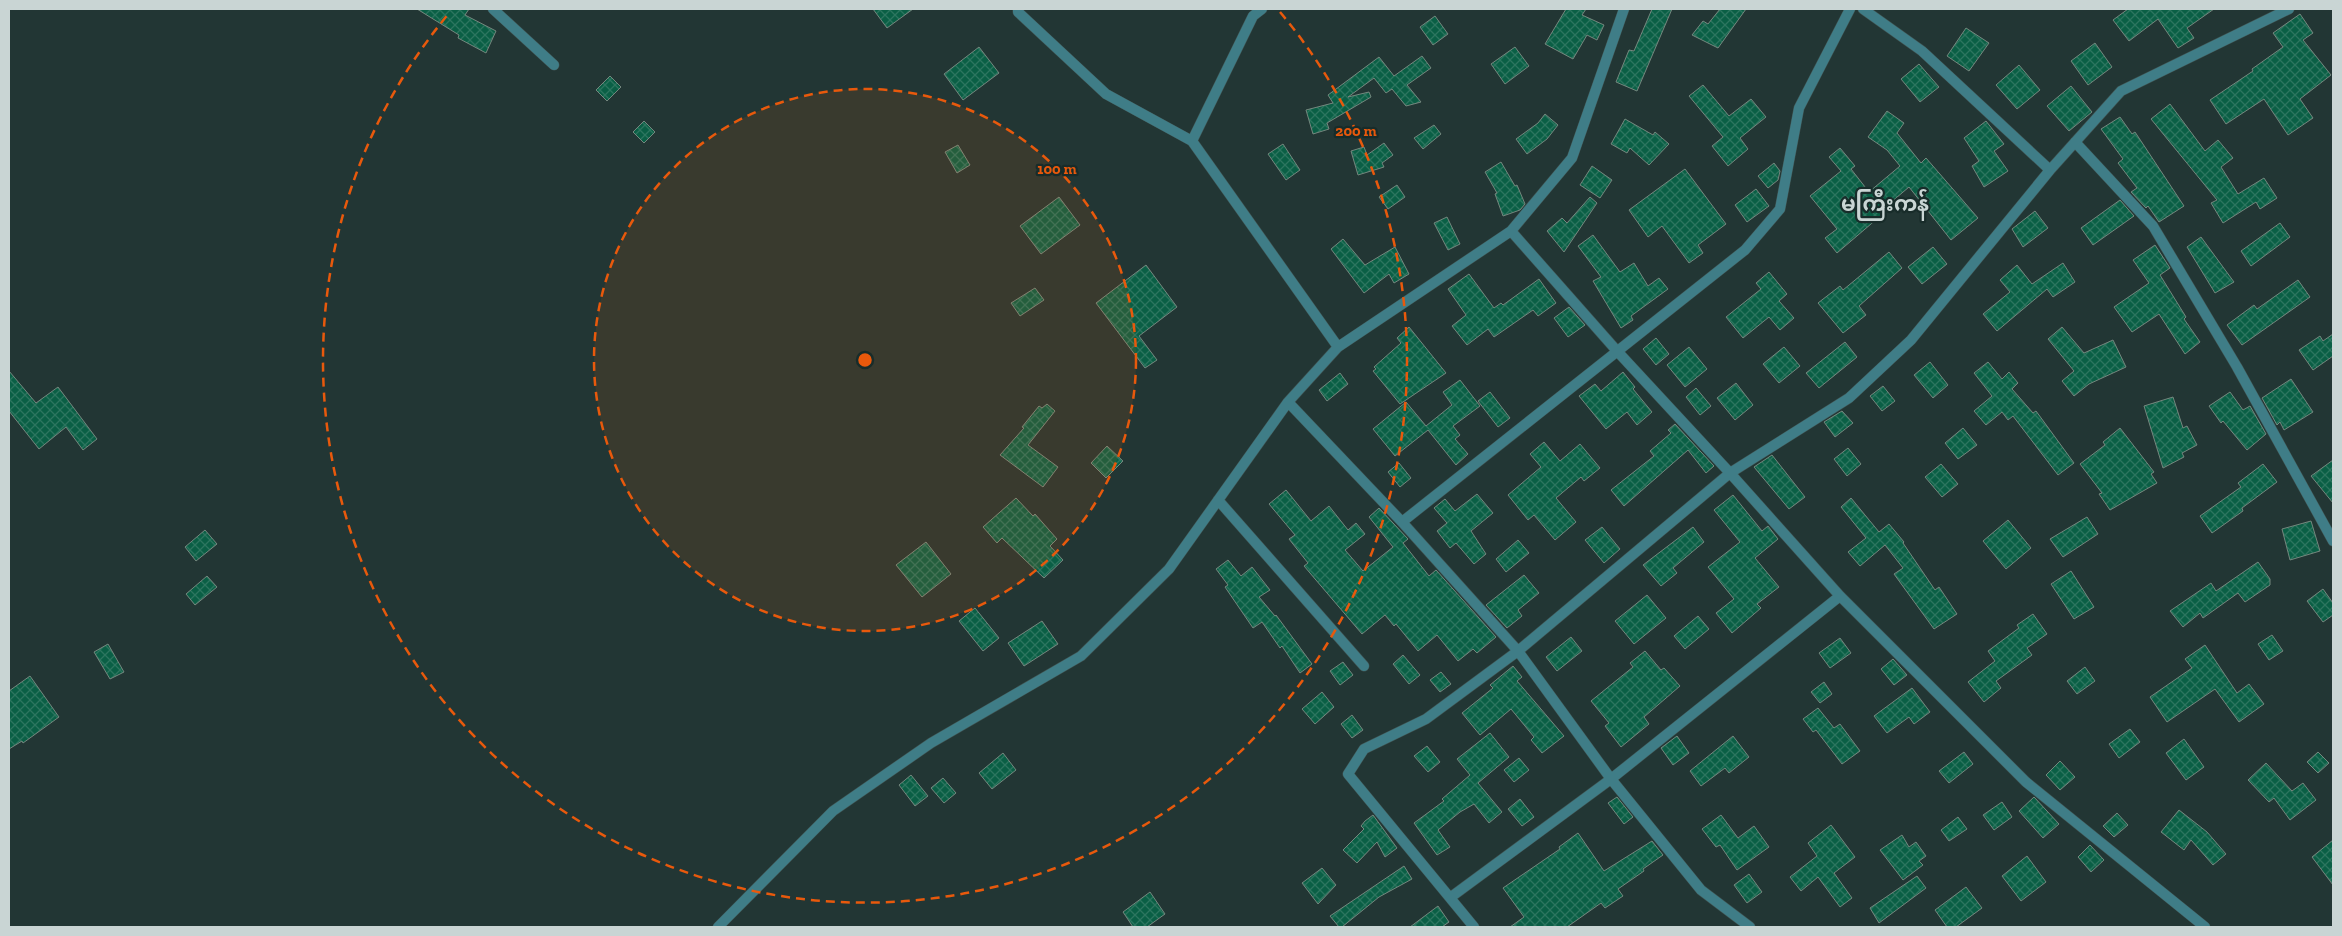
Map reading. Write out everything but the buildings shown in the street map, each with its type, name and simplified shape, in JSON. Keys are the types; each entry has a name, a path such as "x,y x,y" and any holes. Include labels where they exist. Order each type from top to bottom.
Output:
{"street":[{"path":"493,9 554,65"},
{"path":"1192,141 1253,16 1262,9"},
{"path":"718,927 833,811 931,743 1081,656 1169,569 1288,402 1338,347 1511,230 1572,158 1624,9"},
{"path":"1402,522 1745,250 1780,209 1799,108 1850,9"},
{"path":"1863,9 1922,51 2050,170"},
{"path":"1474,927 1348,774 1364,749 1426,719 1518,651 1730,473 1848,398 1911,340 2050,170 2122,91 2289,9"},
{"path":"1020,10 1106,94 1192,141 1338,347"},
{"path":"2075,142 2153,226 2237,367 2333,541"},
{"path":"1511,230 1617,351 1840,596 2026,782 2205,927"},
{"path":"1288,402 1402,522 1518,651 1611,778 1701,890 1750,927"},
{"path":"1218,500 1364,666"},
{"path":"1451,897 1611,778 1840,596"}],"district":[{"name":"မကြီးကန်","path":"1885,203"}]}
